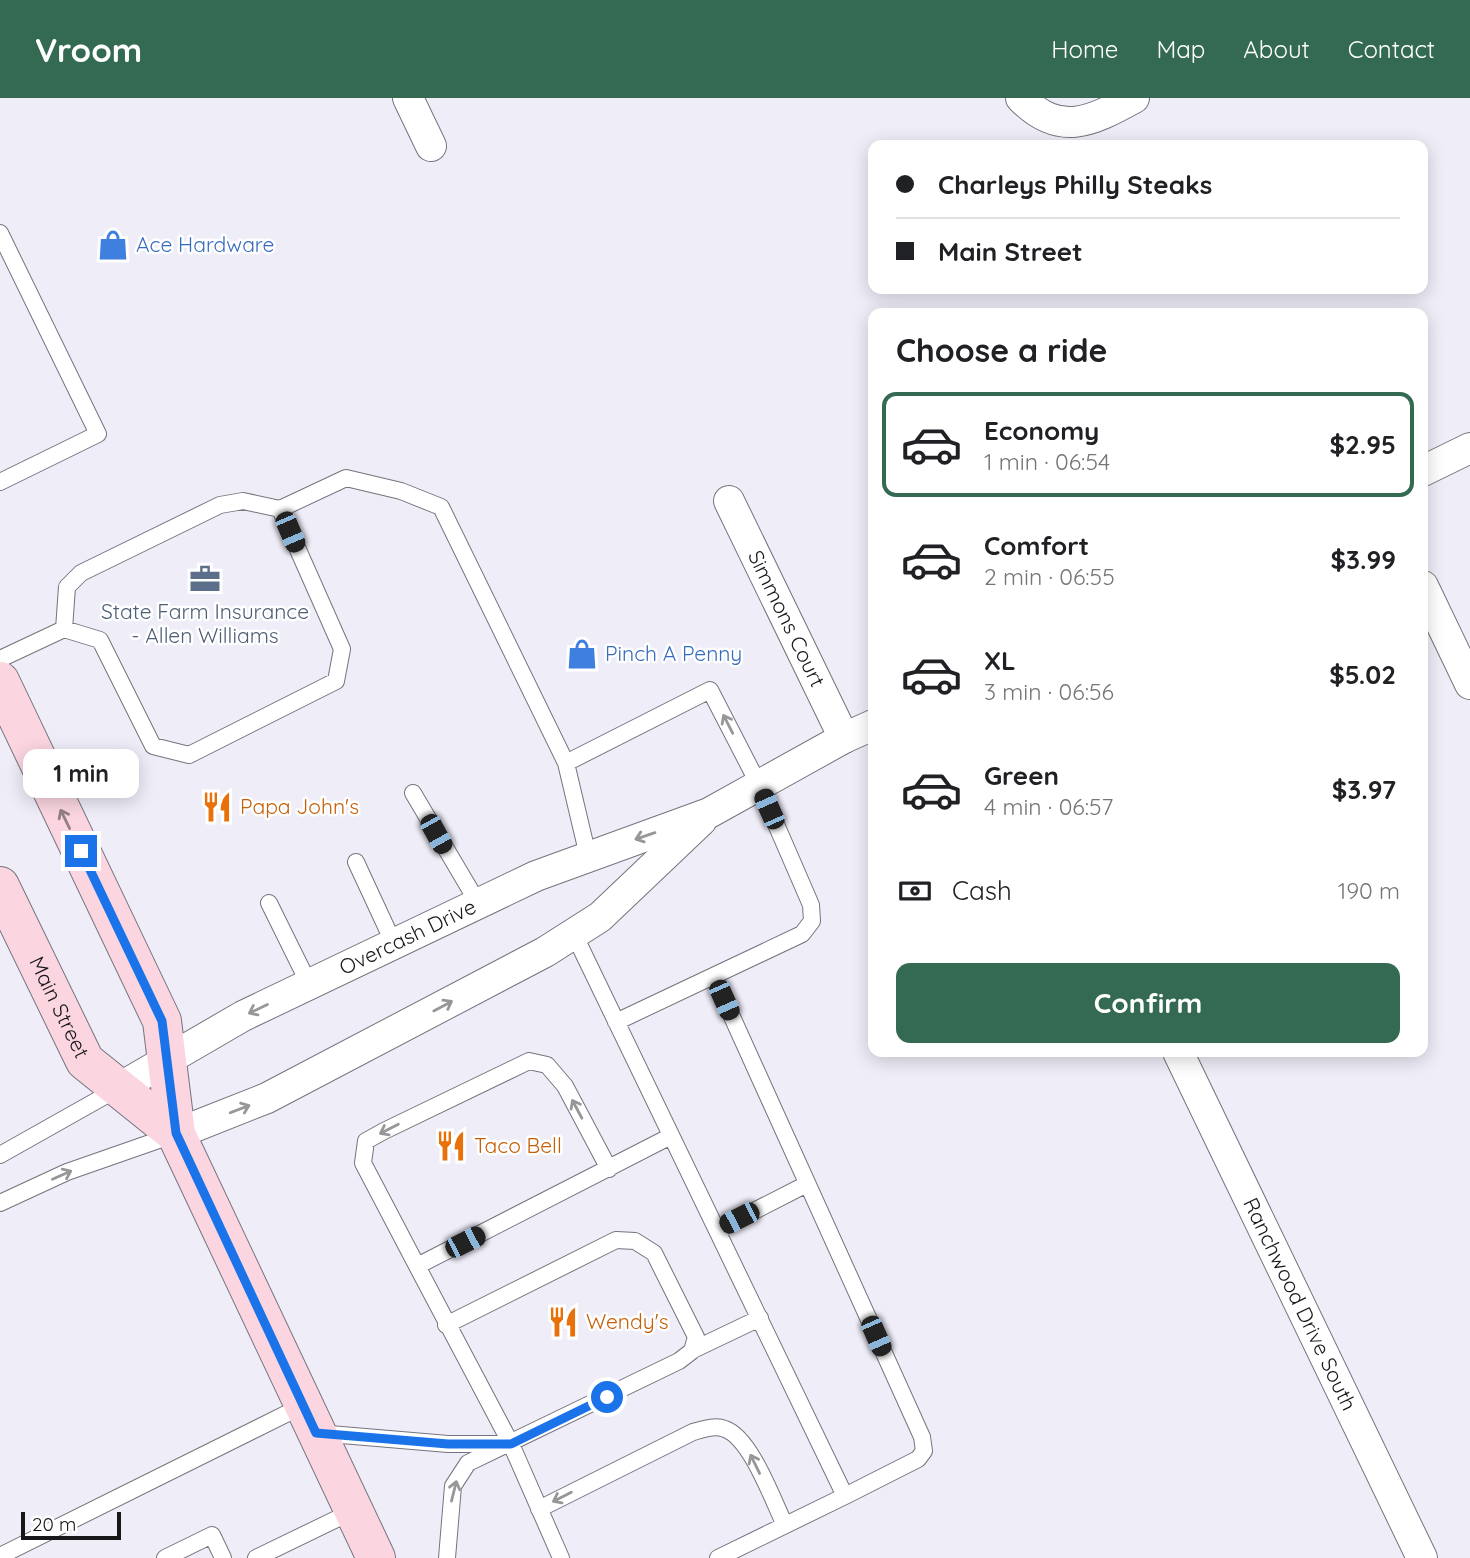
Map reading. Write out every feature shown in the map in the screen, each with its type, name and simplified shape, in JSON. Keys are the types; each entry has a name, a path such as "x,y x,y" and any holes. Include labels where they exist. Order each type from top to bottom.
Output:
{"main road":[{"name":"Main Street","path":"0,681 162,1021 176,1133 376,1558"},
{"name":"Main Street","path":"0,886 85,1061 176,1133"}],"street":[{"path":"408,98 431,146"},
{"path":"1021,98 1039,114 1063,121 1088,121 1134,98"},
{"path":"1428,469 1470,448"},
{"name":"Simmons Court","path":"729,501 844,738"},
{"path":"1428,596 1470,684"},
{"name":"Overcash Drive","path":"119,1088 243,1016 309,984 536,876 709,813 868,727"},
{"name":"Overcash Drive","path":"176,1133 268,1098 545,952 600,917 709,813"},
{"name":"Ranchwood Drive South","path":"1180,1057 1422,1558"}],"lane":[{"path":"0,233 98,433 0,482"},
{"path":"64,629 68,587 81,573 220,505 243,501 280,509 346,478 401,491 441,507 566,763 589,856"},
{"path":"0,659 64,629 100,640 153,746 189,755 336,681 342,649 280,509"},
{"path":"566,763 710,690 759,785 811,905 812,920 802,934 617,1022"},
{"path":"412,793 478,904"},
{"path":"356,862 394,944"},
{"path":"269,903 309,984"},
{"path":"574,934 845,1496"},
{"path":"714,977 922,1437 924,1451 918,1459 718,1558"},
{"path":"561,1558 511,1444 363,1163 366,1142 528,1061 547,1065 565,1086 609,1169"},
{"path":"0,1155 119,1088"},
{"path":"0,1203 67,1172 176,1133"},
{"path":"418,1266 671,1136"},
{"path":"717,1230 807,1184"},
{"path":"446,1325 616,1240 635,1241 654,1253 693,1329 696,1338 693,1350"},
{"path":"447,1558 453,1486 460,1473 478,1456 511,1444 679,1362 693,1350 760,1318"},
{"path":"0,1556 309,1420 448,1444 511,1444"},
{"path":"539,1509 693,1432 719,1427 729,1430 746,1446 785,1525"},
{"path":"256,1558 354,1510"},
{"path":"165,1558 212,1535 223,1558"}],"place":[{"name":"Ace Hardware","path":"113,245"},
{"name":"State Farm Insurance - Allen Williams","path":"205,579"},
{"name":"Pinch A Penny","path":"582,654"},
{"name":"Papa John's","path":"217,807"},
{"name":"Taco Bell","path":"451,1146"},
{"name":"Wendy's","path":"563,1322"}],"route":[{"path":"81,851 162,1021 176,1133 316,1433 448,1444 511,1444 607,1397"}]}
